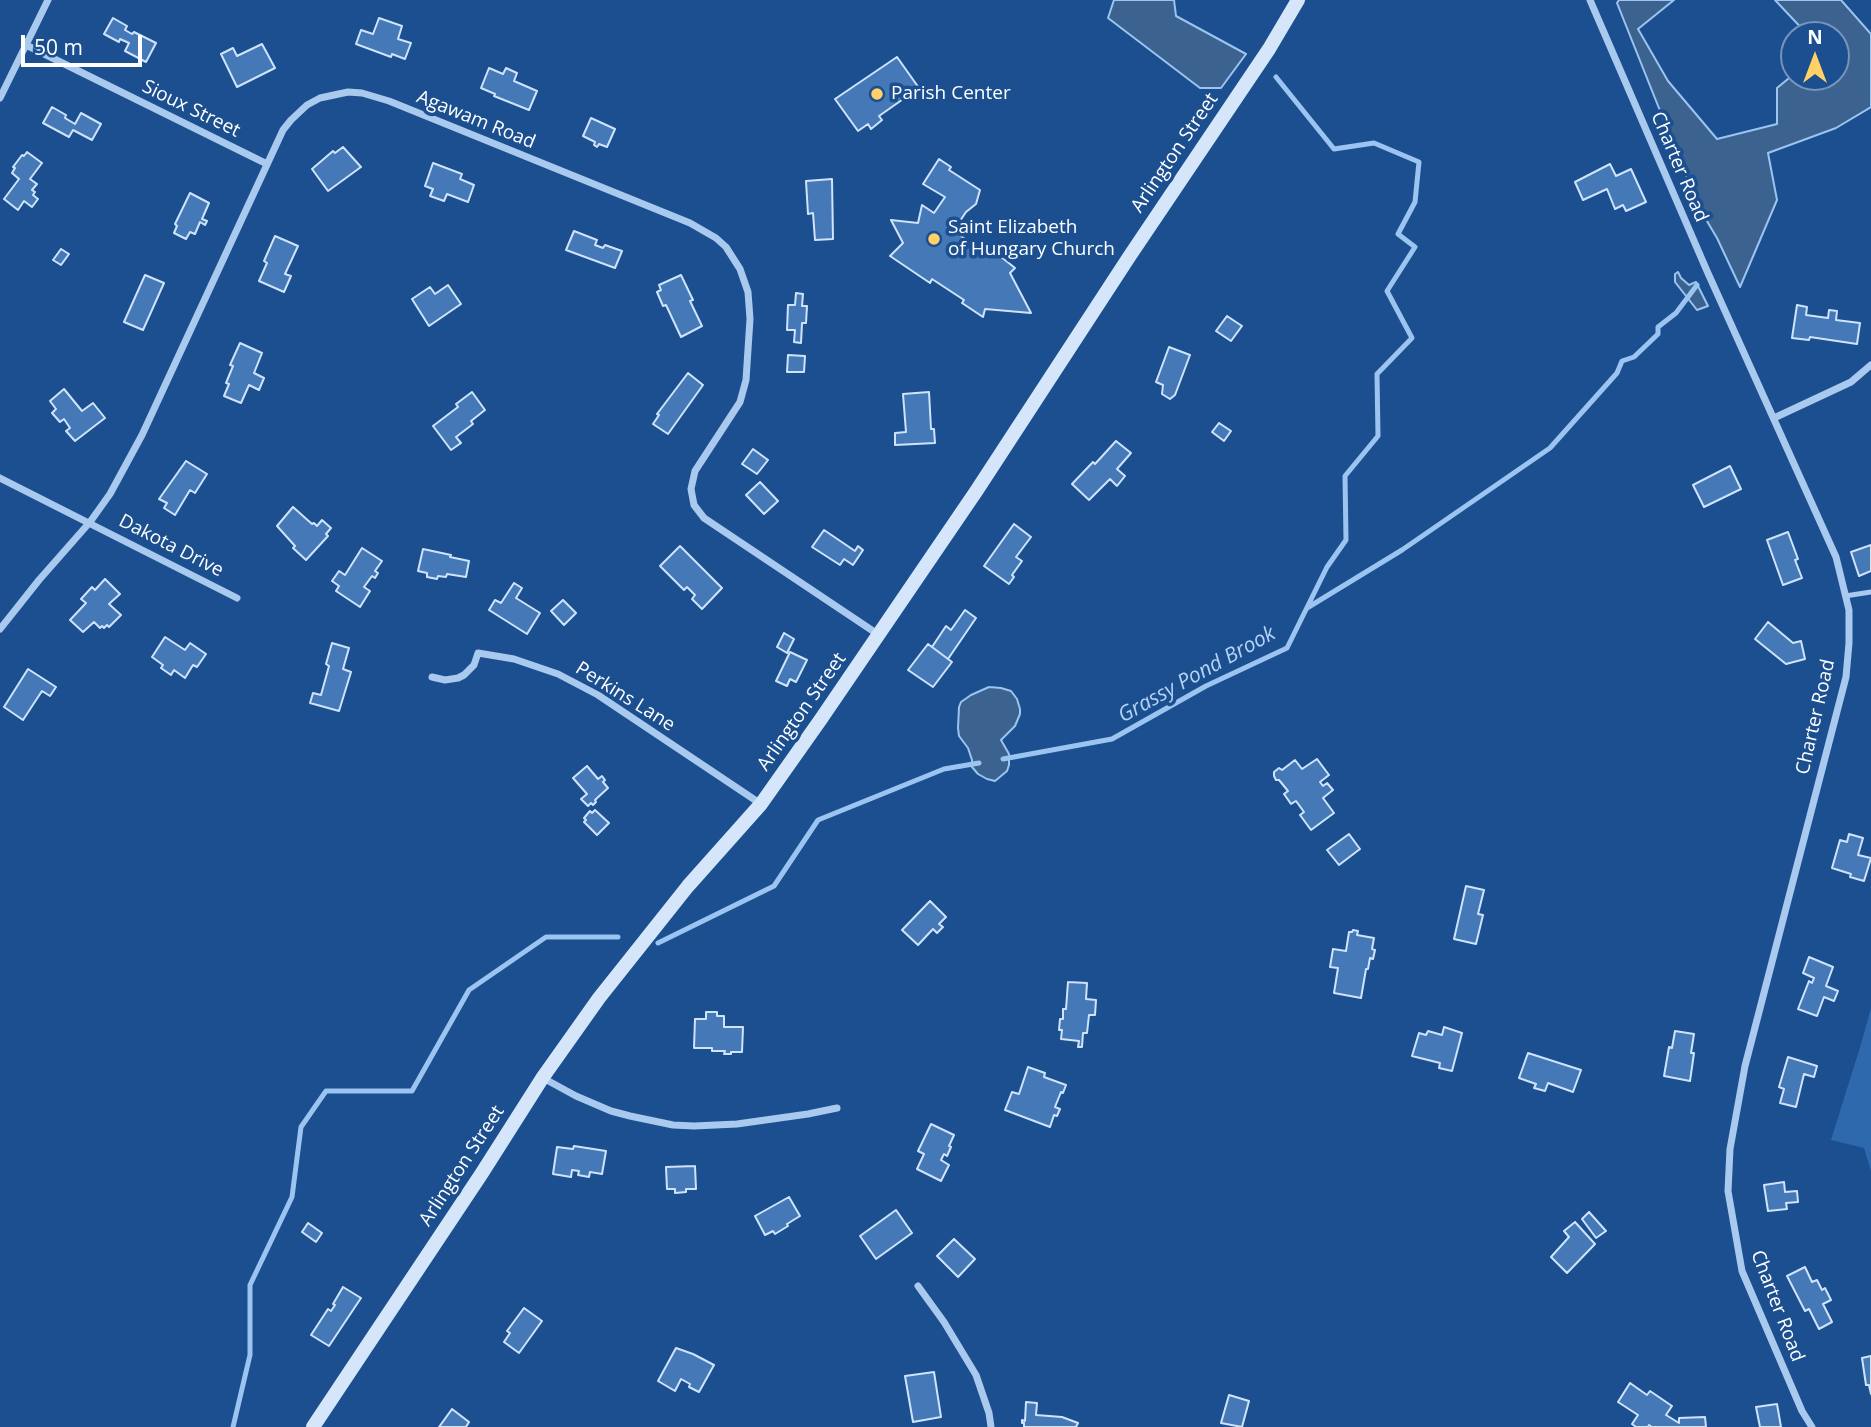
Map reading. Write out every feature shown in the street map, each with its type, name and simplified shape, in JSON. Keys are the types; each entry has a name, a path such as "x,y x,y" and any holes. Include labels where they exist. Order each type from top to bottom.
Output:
{"street":[{"path":"0,98 48,0"},
{"name":"Arlington Street","path":"313,1427 543,1077 599,999 688,886 761,804 879,635 1269,49 1298,0"},
{"name":"Charter Road","path":"1590,0 1707,271 1836,557 1849,610 1846,677 1745,1066 1730,1149 1728,1191 1742,1271 1802,1411 1812,1427"},
{"name":"Sioux Street","path":"26,45 267,164"},
{"name":"Agawam Road","path":"0,629 90,522 110,494 142,435 283,130 307,105 320,98 348,92 388,101 690,223 716,238 734,258 748,292 750,319 746,380 740,402 695,471 691,489 694,505 704,518 879,635"},
{"path":"1774,418 1851,382 1871,365"},
{"name":"Dakota Drive","path":"0,478 237,598"},
{"name":"Perkins Lane","path":"432,677 445,680 458,678 470,671 478,653 514,659 558,674 598,695 761,804"},
{"path":"543,1077 602,1107 673,1125 737,1124 836,1108"},
{"path":"918,1286 944,1322 976,1375 991,1427"}],"lane":[{"path":"1845,596 1871,592"}],"shaded area":[{"path":"1114,0 1174,0 1176,16 1246,54 1221,88 1200,88 1108,18"},
{"path":"1619,0 1674,0 1638,29 1668,81 1717,139 1777,124 1777,88 1780,86 1780,91 1850,91 1850,21 1795,21 1775,0 1841,0 1871,34 1871,107 1836,128 1768,153 1777,200 1740,287 1717,238 1698,206 1617,3"},
{"path":"1678,272 1689,285 1696,282 1708,306 1697,310 1675,282 1675,274"},
{"path":"989,687 1011,691 1020,709 1015,726 1001,740 1009,754 1007,771 995,781 978,774 972,767 968,748 959,736 958,728 961,702"},
{"path":"1871,1008 1871,1171 1864,1148 1831,1140"}],"building":[{"path":"113,18 127,26 125,30 156,43 146,62 125,51 129,43 120,39 119,42 104,34"},
{"path":"379,18 402,26 398,39 411,43 405,59 392,54 391,57 356,44 361,30 373,34"},
{"path":"262,44 275,68 237,87 221,54 233,48 237,56"},
{"name":"Parish Center","path":"897,57 919,88 879,116 882,120 871,129 868,124 858,131 835,99"},
{"path":"489,68 503,74 506,68 517,73 514,81 537,91 529,110 481,88"},
{"path":"52,107 75,124 81,113 101,124 92,140 73,130 69,137 43,123"},
{"path":"591,118 615,129 607,147 599,144 597,147 595,142 583,136"},
{"path":"343,147 361,167 328,191 312,169 333,151 335,153"},
{"path":"27,152 42,163 30,179 37,184 32,190 38,199 32,207 24,201 18,210 4,199 19,179 12,173 15,168 13,167"},
{"name":"Saint Elizabeth of Hungary Church","path":"939,159 951,167 949,170 980,190 976,204 966,212 956,227 963,232 961,236 992,256 995,252 1015,268 1010,273 1031,313 985,309 983,317 962,303 964,300 932,279 930,283 890,256 903,243 891,220 918,223 922,205 934,213 945,197 923,184"},
{"path":"433,163 462,174 460,179 474,185 468,202 447,194 444,201 430,196 433,189 425,186"},
{"path":"1610,164 1616,176 1631,169 1646,202 1626,211 1623,205 1615,209 1607,189 1583,200 1575,182"},
{"path":"832,179 833,239 815,240 813,213 808,214 806,181"},
{"path":"190,193 209,203 202,219 207,221 205,225 200,222 195,234 190,232 186,239 174,233 177,226 175,224"},
{"path":"574,231 597,240 595,245 603,248 605,245 622,251 615,268 566,250"},
{"path":"275,236 298,246 285,274 291,276 284,292 259,281"},
{"path":"61,249 69,254 61,265 53,260"},
{"path":"145,275 164,283 143,330 124,322"},
{"path":"681,275 702,326 681,337 657,292 661,290 659,285"},
{"path":"448,285 461,304 429,326 412,299 430,287 435,294"},
{"path":"796,293 803,294 802,306 807,306 806,323 802,323 801,343 794,342 795,330 787,330 788,305 795,305"},
{"path":"1797,305 1807,307 1806,315 1828,318 1829,310 1837,311 1836,320 1860,323 1857,344 1810,337 1809,340 1792,338"},
{"path":"1227,316 1242,326 1231,341 1216,331"},
{"path":"240,343 262,353 254,373 264,378 259,390 249,385 241,403 224,396 233,366 230,365"},
{"path":"1169,347 1190,355 1175,395 1170,399 1162,394 1163,385 1156,382"},
{"path":"788,355 805,356 804,372 787,372"},
{"path":"688,373 703,385 668,434 653,424 659,415 657,414"},
{"path":"64,389 82,411 93,403 105,418 75,441 66,431 70,428 64,419 60,422 52,413 56,409 50,401"},
{"path":"472,392 485,410 456,437 461,443 451,450 433,426 458,407 456,404"},
{"path":"929,392 931,429 934,429 935,443 895,445 895,433 906,432 903,394"},
{"path":"1219,423 1231,431 1224,441 1212,432"},
{"path":"1116,441 1131,453 1117,469 1125,476 1117,486 1110,479 1089,500 1072,484"},
{"path":"753,449 768,460 757,474 742,464"},
{"path":"186,461 207,474 195,493 190,490 175,515 164,508 167,503 159,499"},
{"path":"1730,466 1741,489 1704,507 1693,485"},
{"path":"760,482 778,501 764,514 746,495"},
{"path":"293,507 312,524 317,526 322,520 331,528 326,534 328,536 306,560 293,548 295,546 277,526"},
{"path":"1014,524 1031,537 1016,557 1022,561 1009,584 984,566"},
{"path":"824,530 855,551 858,546 863,550 853,565 844,559 840,565 812,547"},
{"path":"1788,532 1802,578 1783,585 1767,540"},
{"path":"1871,545 1871,571 1859,576 1851,552"},
{"path":"680,546 722,588 702,609 692,599 695,595 687,587 684,590 660,566"},
{"path":"362,548 382,561 375,571 378,573 375,578 372,576 364,587 370,591 360,607 336,591 339,586 332,581 339,571 345,575"},
{"path":"423,549 469,561 466,577 447,574 446,577 438,576 437,579 427,577 427,573 418,571"},
{"path":"105,579 120,594 109,604 121,615 109,627 107,625 100,628 94,622 83,632 70,620 86,603 81,599 92,587 95,590"},
{"path":"514,583 522,588 516,598 540,613 527,634 489,610 495,600 501,603"},
{"path":"563,600 576,613 564,625 551,611"},
{"path":"965,610 976,618 948,659 932,647 946,626 951,630"},
{"path":"1768,622 1793,643 1801,641 1805,659 1786,664 1755,639"},
{"path":"784,633 794,639 787,653 777,647"},
{"path":"165,637 185,650 190,643 206,654 197,667 193,665 185,678 174,670 171,675 152,657"},
{"path":"332,643 349,648 343,669 351,672 339,711 310,703 313,693 321,695"},
{"path":"928,644 952,662 933,687 908,670"},
{"path":"790,652 807,660 796,682 790,679 787,686 776,681"},
{"path":"28,669 56,687 50,696 42,691 23,720 4,707"},
{"path":"1317,759 1329,775 1320,782 1323,786 1327,783 1333,790 1323,798 1334,813 1311,830 1300,815 1304,812 1296,801 1291,804 1284,794 1288,791 1276,780 1274,772 1279,768 1282,770 1295,760 1302,769"},
{"path":"587,766 598,779 602,776 608,788 593,805 591,803 588,806 581,799 587,794 573,778"},
{"path":"595,810 609,823 597,835 584,822 590,811 592,813"},
{"path":"1349,834 1360,849 1339,865 1327,850"},
{"path":"1849,834 1863,838 1858,855 1871,858 1864,881 1832,868 1840,840 1847,842"},
{"path":"1466,886 1484,890 1478,914 1483,915 1476,944 1454,939"},
{"path":"930,901 946,917 939,924 943,927 937,933 933,929 918,945 902,930"},
{"path":"1358,931 1357,935 1374,938 1372,949 1375,950 1366,969 1361,998 1334,993 1338,968 1330,967 1333,949 1346,951 1349,932"},
{"path":"1809,957 1833,967 1826,986 1838,991 1834,1001 1824,997 1817,1016 1798,1009 1809,981 1812,983 1814,978 1803,973"},
{"path":"1068,982 1087,983 1086,999 1096,1000 1095,1015 1089,1015 1082,1047 1078,1047 1079,1041 1061,1039 1062,1030 1059,1030 1063,1009 1066,1009"},
{"path":"706,1012 717,1012 717,1016 724,1016 724,1027 743,1027 742,1052 724,1054 725,1051 712,1051 712,1048 694,1048 695,1019 706,1019"},
{"path":"1444,1027 1462,1033 1452,1071 1439,1068 1440,1063 1412,1056 1419,1033 1426,1035 1428,1031 1442,1035"},
{"path":"1675,1031 1694,1034 1690,1081 1664,1076"},
{"path":"1528,1053 1581,1070 1573,1092 1548,1083 1545,1091 1534,1088 1536,1084 1519,1078"},
{"path":"1788,1057 1817,1066 1814,1077 1804,1074 1796,1107 1780,1103 1784,1089 1779,1087"},
{"path":"1028,1067 1045,1073 1044,1077 1066,1085 1055,1107 1060,1109 1057,1116 1054,1115 1050,1127 1005,1110 1012,1092 1019,1094"},
{"path":"931,1124 954,1135 947,1156 944,1154 941,1160 949,1165 941,1181 917,1169 924,1154 918,1151"},
{"path":"574,1146 606,1151 602,1174 590,1172 589,1177 578,1175 579,1171 572,1170 571,1177 553,1174 557,1147 573,1149"},
{"path":"695,1166 696,1189 675,1193 675,1189 667,1189 666,1167"},
{"path":"1784,1182 1785,1192 1797,1191 1798,1202 1786,1203 1787,1209 1768,1211 1764,1185"},
{"path":"789,1197 800,1216 775,1234 773,1231 765,1235 755,1216"},
{"path":"896,1210 912,1233 876,1259 860,1236"},
{"path":"1589,1212 1606,1231 1596,1238 1582,1219"},
{"path":"1575,1222 1595,1244 1567,1273 1551,1257 1569,1237 1564,1231"},
{"path":"308,1223 322,1233 316,1242 302,1232"},
{"path":"954,1239 975,1259 958,1277 937,1256"},
{"path":"1805,1267 1812,1282 1817,1280 1831,1300 1823,1304 1832,1322 1819,1329 1809,1309 1805,1311 1787,1276"},
{"path":"343,1287 361,1298 329,1346 311,1335 328,1309 331,1311 335,1305 333,1304"},
{"path":"524,1308 542,1321 519,1353 504,1342 510,1333 507,1331"},
{"path":"676,1348 714,1365 699,1392 681,1379 675,1391 658,1381"},
{"path":"1871,1356 1871,1394 1869,1385 1866,1385 1862,1358"},
{"path":"934,1372 941,1417 913,1422 905,1376"},
{"path":"1630,1383 1647,1395 1650,1391 1672,1406 1666,1415 1679,1423 1679,1418 1705,1417 1706,1427 1636,1427 1632,1424 1638,1415 1618,1402"},
{"path":"1229,1395 1249,1401 1242,1427 1221,1423"},
{"path":"1026,1402 1037,1403 1036,1415 1062,1417 1078,1423 1076,1427 1024,1427 1022,1420 1025,1421"},
{"path":"1777,1404 1781,1427 1760,1427 1756,1407"},
{"path":"452,1409 469,1422 466,1427 439,1427"}],"waterway":[{"name":"Grassy Pond Brook","path":"1003,759 1112,739 1206,686 1287,648 1327,567 1346,540 1345,476 1378,436 1377,374 1412,338 1387,291 1415,247 1398,234 1415,202 1419,162 1374,143 1334,149 1276,77"},
{"path":"1307,608 1402,550 1550,448 1617,373 1622,361 1634,357 1658,334 1658,327 1676,313 1697,285"},
{"name":"Grassy Pond Brook","path":"658,943 774,886 818,820 944,769 979,763"},
{"name":"Grassy Pond Brook","path":"233,1427 250,1355 250,1285 292,1197 301,1127 326,1091 412,1091 469,990 546,937 618,937"}],"place":[{"name":"Parish Center","path":"877,94"},
{"name":"Saint Elizabeth of Hungary Church","path":"934,239"}]}
